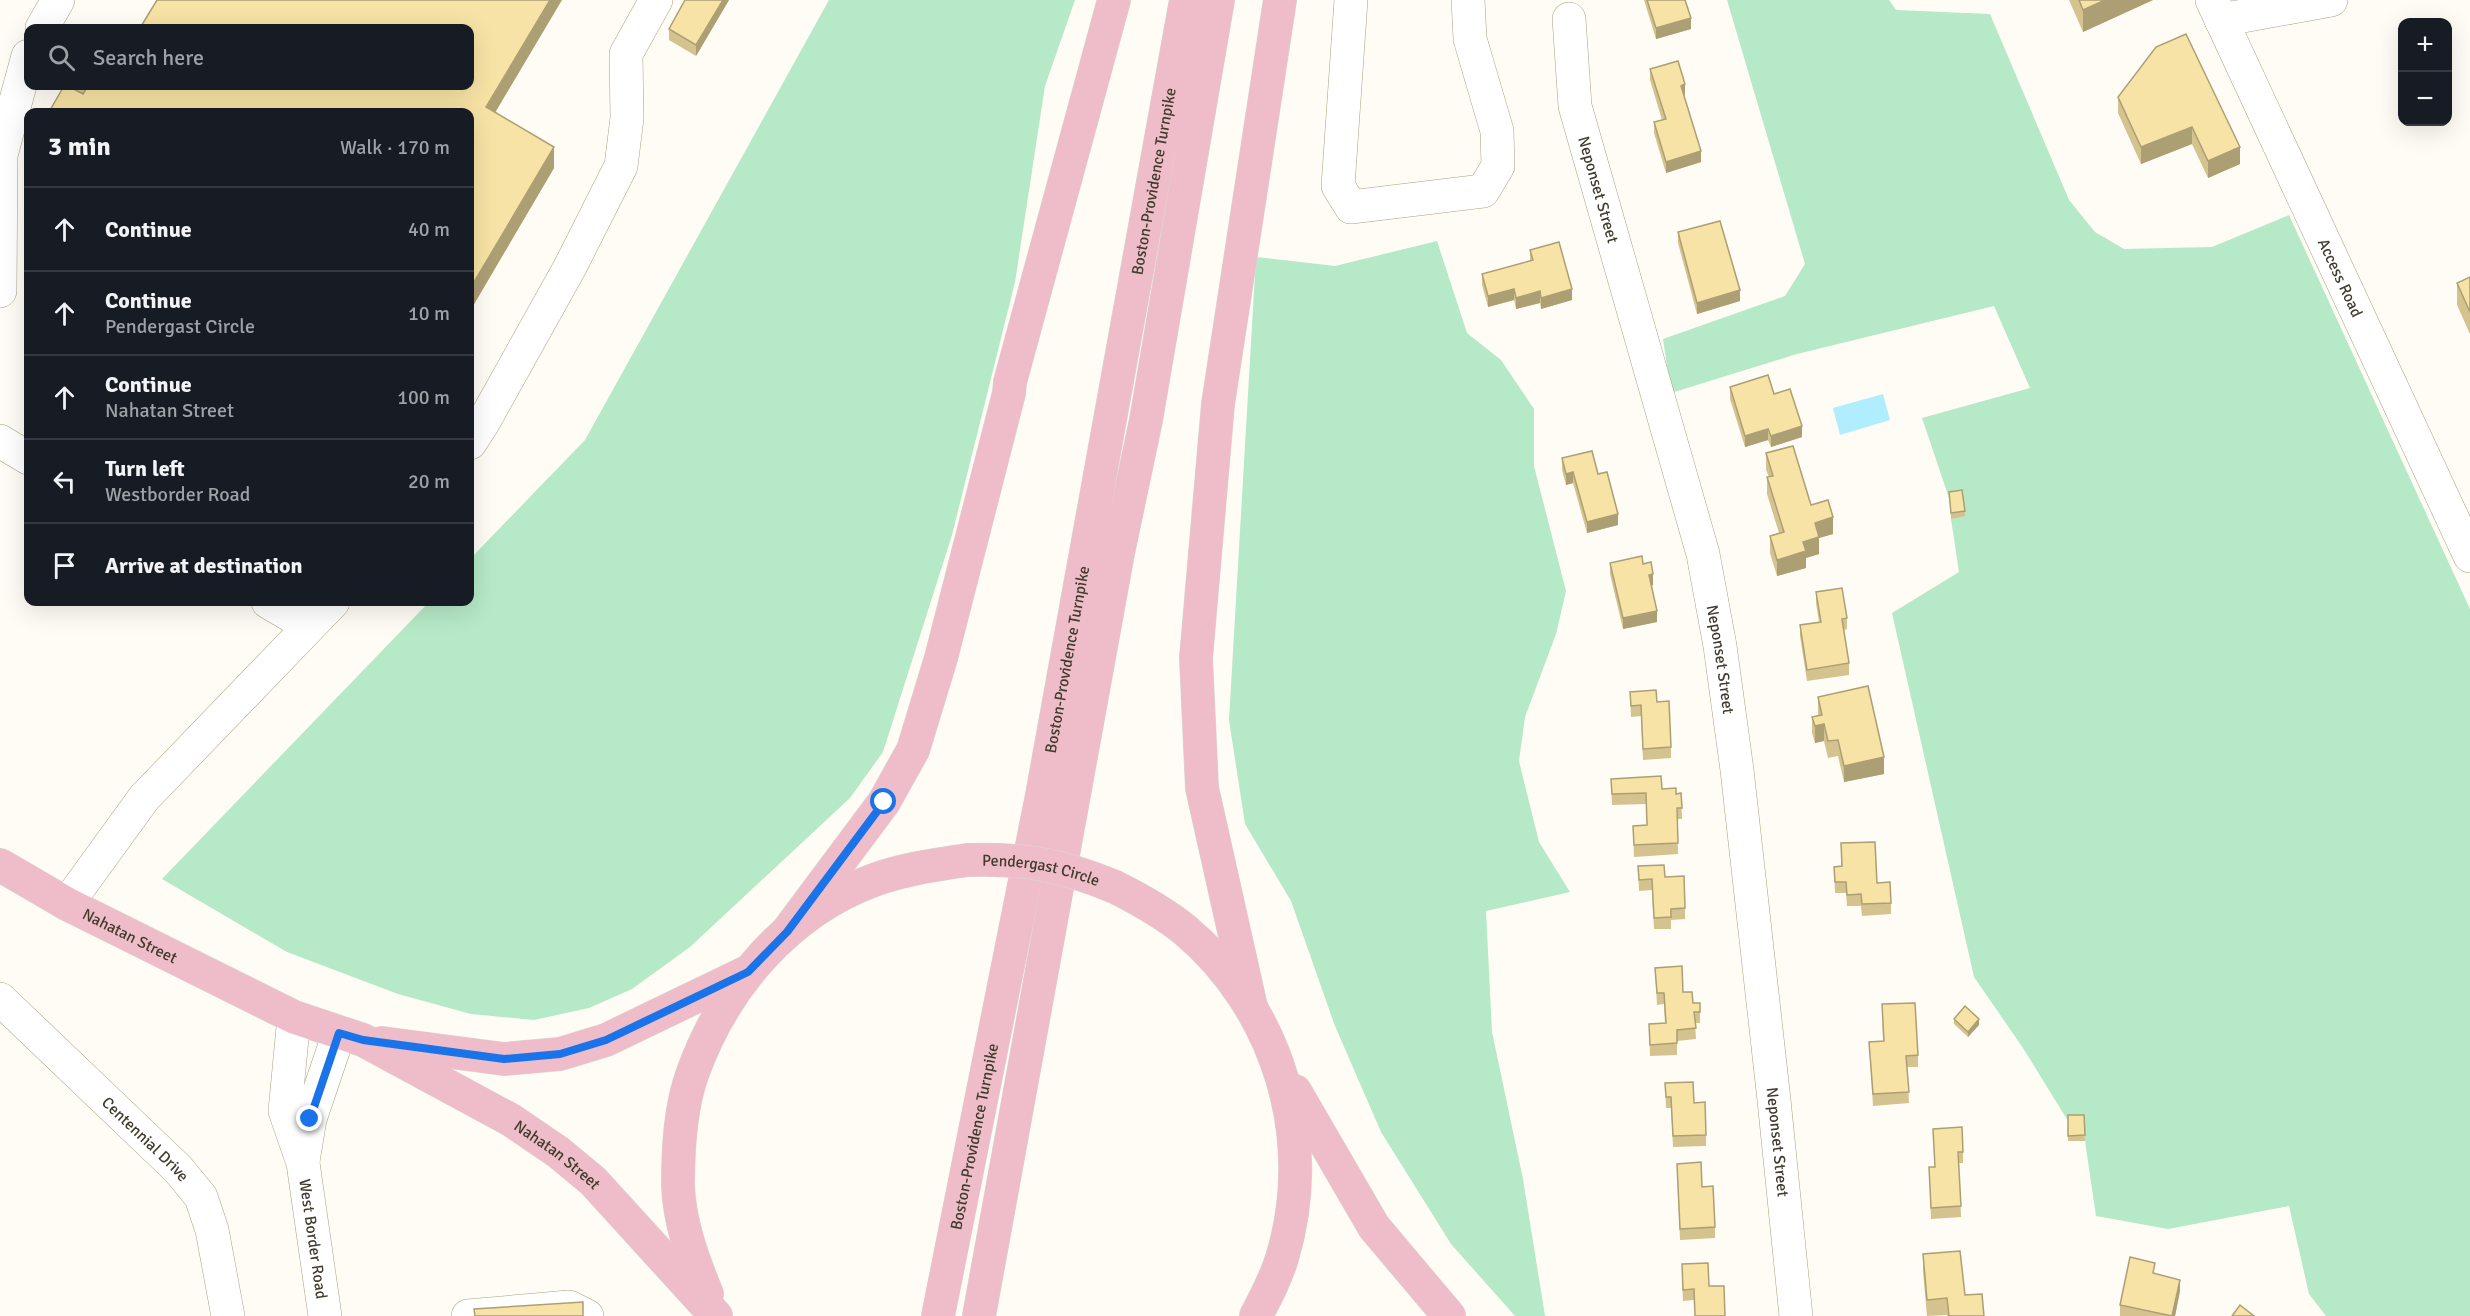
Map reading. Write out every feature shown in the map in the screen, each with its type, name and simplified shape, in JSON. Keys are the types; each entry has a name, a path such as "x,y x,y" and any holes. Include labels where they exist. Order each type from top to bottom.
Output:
{"main road":[{"path":"787,932 884,802 913,750 941,658 1010,382 1114,0"},
{"name":"Boston-Providence Turnpike","path":"938,1316 1042,795 1186,0"},
{"name":"Boston-Providence Turnpike","path":"979,1316 1116,565 1146,420 1218,0"},
{"path":"1251,1007 1202,788 1196,658 1218,404 1280,0"},
{"name":"Pendergast Circle","path":"716,1316 692,1258 678,1185 681,1120 692,1074 716,1018 748,972 787,932 826,904 873,880 913,868 967,860 993,859 1044,863 1115,887 1142,901 1184,930 1217,961 1251,1007 1276,1058 1291,1113 1296,1166 1292,1220 1283,1257 1256,1316"},
{"name":"Nahatan Street","path":"0,865 67,904 294,1017 351,1036 511,1120 558,1152 593,1181 716,1316"},
{"name":"Nahatan Street","path":"351,1036 504,1059 560,1054 606,1040 748,972"},
{"path":"1276,1058 1374,1227 1449,1316"}],"street":[{"path":"44,24 58,0"},
{"path":"474,437 570,267 621,166 627,118 626,54 656,0"},
{"path":"1351,0 1338,186 1352,207 1483,191 1498,166 1497,131 1470,39 1468,0"},
{"path":"2216,10 2331,0"},
{"name":"Access Road","path":"2216,10 2461,513 2470,556"},
{"name":"Neponset Street","path":"1569,19 1575,106 1703,554 1720,646 1737,770 1796,1316"},
{"path":"0,291 1,156 24,71"},
{"path":"0,441 24,456"},
{"path":"275,606 309,626"},
{"path":"67,904 144,798 329,606"},
{"name":"Centennial Drive","path":"0,999 178,1169 201,1197 212,1230 228,1316"},
{"path":"294,1017 285,1112 303,1163"},
{"path":"303,1163 310,1119 351,1036"},
{"name":"West Border Road","path":"303,1163 325,1316"},
{"path":"468,1316 569,1307 587,1316"}],"green space":[{"path":"829,0 1075,0 1045,86 1015,282 952,535 883,752 850,798 690,947 632,989 589,1008 534,1020 471,1014 398,994 287,952 162,879 425,606 474,606 474,555 585,440"},
{"path":"1727,0 1889,0 1896,10 1990,14 2069,200 2095,232 2124,249 2212,247 2289,215 2470,609 2470,1316 2326,1316 2309,1294 2289,1206 2168,1229 2096,1216 2084,1121 2068,1121 2023,1048 1974,977 1892,613 1959,572 1951,519 1962,496 1949,498 1922,418 2030,388 1994,306 1797,354 1671,393 1663,339 1785,296 1805,264"},
{"path":"1437,241 1467,333 1501,360 1534,409 1534,466 1566,591 1556,634 1525,717 1519,761 1539,842 1570,892 1486,911 1492,1032 1523,1179 1545,1316 1515,1316 1451,1244 1381,1132 1335,1026 1291,901 1245,824 1229,720 1256,257 1335,266"}],"water":[{"path":"1883,394 1890,420 1840,435 1833,408"}],"building":[{"path":"157,0 550,0 486,107 554,147 474,282 474,108 51,108 62,90 76,90 83,94 86,90 474,90 474,24 142,24"},
{"path":"685,0 723,0 696,45 669,29"},
{"path":"1647,0 1685,0 1691,18 1656,28"},
{"path":"2079,0 2105,0 2083,10"},
{"path":"2186,34 2240,147 2208,161 2192,127 2141,147 2118,97 2156,47"},
{"path":"1678,61 1685,84 1681,86 1701,151 1666,162 1654,122 1666,119 1650,69"},
{"path":"1720,221 1740,290 1697,303 1678,232"},
{"path":"1559,242 1572,289 1541,298 1540,291 1516,298 1514,289 1488,296 1482,274 1533,260 1530,250"},
{"path":"2470,277 2470,312 2457,283"},
{"path":"1768,375 1774,394 1790,389 1802,426 1771,436 1768,429 1745,436 1730,387"},
{"path":"1793,446 1811,505 1828,500 1833,517 1815,523 1819,537 1803,542 1806,551 1777,560 1770,536 1784,532 1767,477 1773,476 1766,453"},
{"path":"1592,451 1598,474 1607,472 1618,514 1587,522 1573,472 1566,474 1562,458"},
{"path":"1962,490 1965,511 1951,513 1949,492"},
{"path":"1642,556 1643,564 1651,562 1653,574 1649,575 1657,611 1623,618 1610,563"},
{"path":"1842,588 1847,618 1842,619 1849,663 1807,670 1800,625 1821,622 1816,592"},
{"path":"1868,686 1884,757 1844,766 1838,740 1828,741 1824,724 1815,726 1812,717 1822,715 1818,697"},
{"path":"1656,690 1657,702 1669,701 1671,747 1643,749 1641,705 1631,706 1630,692"},
{"path":"1661,776 1662,789 1676,788 1676,794 1681,793 1682,808 1677,808 1678,843 1634,845 1633,826 1647,825 1646,793 1612,794 1611,779"},
{"path":"1875,842 1877,883 1890,882 1891,903 1862,904 1861,894 1847,895 1846,882 1835,882 1834,867 1842,866 1841,843"},
{"path":"1664,865 1665,877 1684,876 1685,908 1671,909 1671,917 1654,918 1652,879 1639,880 1638,866"},
{"path":"1682,966 1683,992 1692,992 1693,1003 1700,1003 1700,1012 1694,1012 1696,1028 1677,1030 1677,1043 1650,1045 1649,1024 1666,1023 1664,993 1657,993 1655,968"},
{"path":"1915,1003 1918,1055 1906,1056 1909,1092 1873,1094 1869,1042 1884,1041 1882,1004"},
{"path":"1965,1006 1979,1019 1968,1032 1954,1019"},
{"path":"1693,1082 1694,1103 1705,1102 1706,1135 1673,1136 1671,1097 1666,1097 1665,1083"},
{"path":"2068,1115 2084,1115 2085,1135 2068,1136"},
{"path":"1962,1127 1963,1152 1958,1152 1961,1206 1931,1208 1929,1167 1935,1167 1933,1129"},
{"path":"1701,1162 1702,1187 1713,1186 1715,1227 1680,1229 1677,1164"},
{"path":"1960,1251 1965,1295 1982,1294 1984,1316 1949,1316 1947,1298 1927,1300 1923,1254"},
{"path":"2130,1257 2155,1263 2153,1273 2180,1280 2172,1316 2120,1305"},
{"path":"1708,1263 1709,1286 1724,1286 1725,1316 1695,1316 1694,1289 1683,1290 1682,1264"},
{"path":"583,1302 583,1316 475,1316 474,1309"},
{"path":"2240,1305 2254,1316 2232,1316"}],"route":[{"path":"310,1119 339,1033 363,1040 504,1059 560,1054 606,1040 649,1017 748,972 787,932 884,802"}]}
